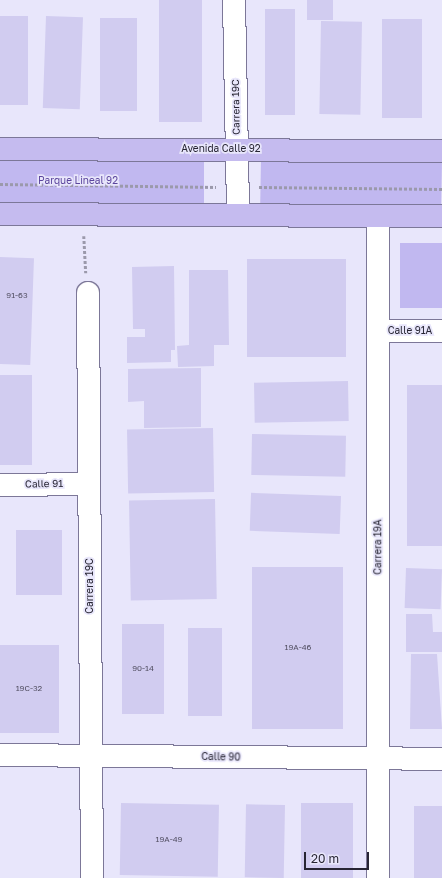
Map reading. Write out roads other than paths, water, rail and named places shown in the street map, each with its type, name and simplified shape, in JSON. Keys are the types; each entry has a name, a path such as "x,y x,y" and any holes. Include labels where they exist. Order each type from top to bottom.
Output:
{"main road":[{"name":"Avenida Calle 92","path":"0,149 442,151"},
{"path":"0,214 442,216"}],"street":[{"name":"Carrera 19C","path":"234,0 238,215"},
{"name":"Carrera 19A","path":"378,216 378,878"},
{"name":"Carrera 19C","path":"88,293 92,878"},
{"name":"Calle 91A","path":"378,331 442,330"},
{"name":"Calle 91","path":"0,485 89,484"},
{"name":"Calle 90","path":"0,755 442,759"}],"park label":[{"name":"Parque Lineal 92","path":"78,181"}]}
